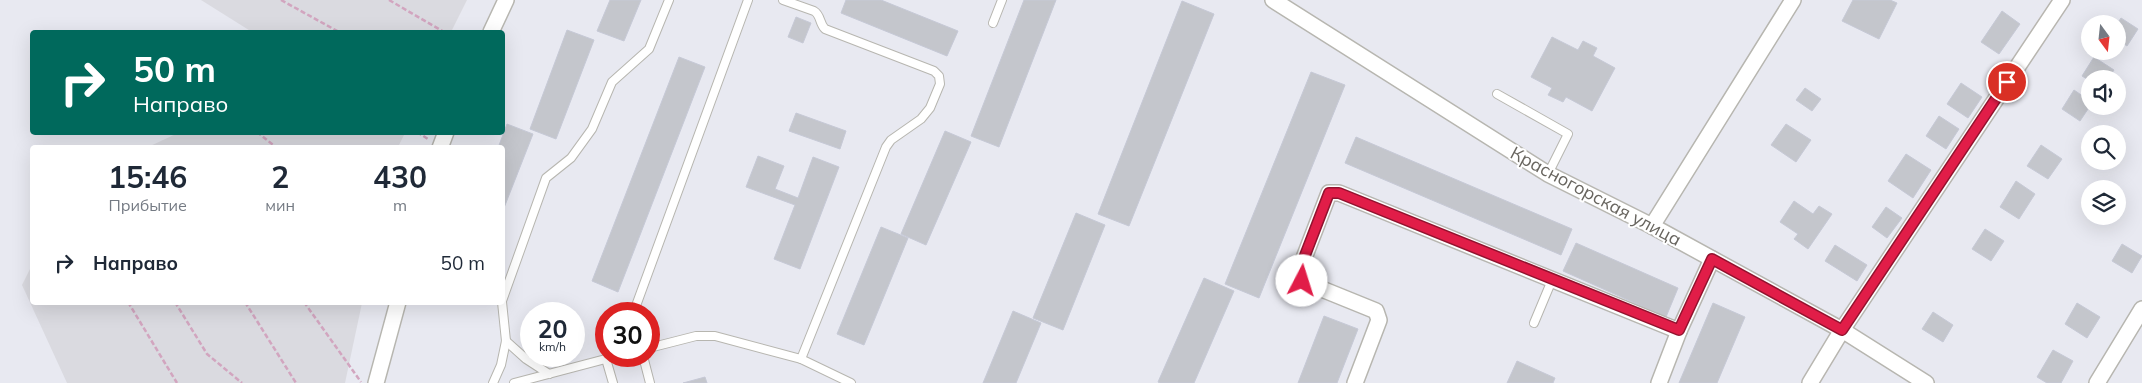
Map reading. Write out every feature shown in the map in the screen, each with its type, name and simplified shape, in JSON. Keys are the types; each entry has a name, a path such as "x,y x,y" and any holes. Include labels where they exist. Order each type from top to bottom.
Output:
{"street":[{"path":"493,30 506,0"},
{"name":"Красногорская улица","path":"1273,0 1548,174 1652,226 1842,330 1926,383"},
{"path":"1652,226 1793,0"},
{"path":"1810,383 1842,330 2062,0"},
{"path":"1355,383 1380,320 1376,311 1302,281 1299,271 1329,193 1339,193 1679,330"},
{"path":"1659,383 1679,330 1712,259"},
{"path":"376,383 397,305"},
{"path":"2097,383 2142,309"}],"lane":[{"path":"505,294 546,178 571,158 592,129 612,82 649,49 670,0"},
{"path":"637,302 748,0"},
{"path":"783,0 818,13 821,25 826,28 934,71 939,76 940,84 926,114 886,147 801,359"},
{"path":"993,23 1002,0"},
{"path":"1497,94 1568,134 1548,174"},
{"path":"1534,322 1552,280"},
{"path":"493,383 501,365 506,341 502,305"},
{"path":"660,345 696,336 715,336 801,359 851,383"},
{"path":"506,341 549,374"},
{"path":"514,383 595,362"},
{"path":"608,367 612,383"},
{"path":"645,367 650,383"}],"path":[{"path":"281,0 335,30"},
{"path":"389,0 441,30"},
{"path":"261,135 273,145"},
{"path":"130,305 177,383"},
{"path":"177,305 207,354 242,383"},
{"path":"247,305 296,383"},
{"path":"306,305 362,383"}],"shaded area":[{"path":"201,0 467,0 452,30 249,30"},
{"path":"174,135 404,135 399,145 152,145"},
{"path":"30,269 30,302 22,285"},
{"path":"31,305 362,305 345,383 67,383"}],"building":[{"path":"610,0 641,0 624,41 597,31"},
{"path":"846,0 881,0 958,31 947,56 841,13"},
{"path":"1024,0 1056,0 999,147 971,136"},
{"path":"1853,0 1890,0 1897,3 1879,39 1842,21"},
{"path":"1182,1 1214,14 1129,226 1098,214"},
{"path":"2002,11 2020,24 1999,54 1981,42"},
{"path":"796,17 811,23 803,43 788,37"},
{"path":"2126,21 2138,29 2126,45"},
{"path":"567,30 594,40 556,139 530,129"},
{"path":"1552,37 1578,50 1583,41 1597,48 1593,56 1615,68 1592,111 1566,97 1563,102 1548,95 1552,88 1531,77"},
{"path":"679,57 705,67 618,292 592,281"},
{"path":"2092,60 2099,60 2114,70 2086,70"},
{"path":"1311,72 1345,85 1259,298 1225,284"},
{"path":"1961,83 1982,97 1968,118 1947,104"},
{"path":"1805,88 1821,99 1812,111 1796,100"},
{"path":"2074,90 2081,95 2081,115 2084,115 2080,121 2062,109"},
{"path":"796,113 846,131 840,149 789,131"},
{"path":"1939,116 1959,129 1946,149 1926,136"},
{"path":"507,124 533,134 505,205 505,145 499,145 503,135 505,135"},
{"path":"1786,124 1811,140 1796,162 1771,145"},
{"path":"945,131 971,142 926,245 901,234"},
{"path":"1356,137 1572,229 1561,255 1345,163"},
{"path":"2041,145 2062,159 2048,179 2027,166"},
{"path":"1906,154 1931,170 1913,198 1888,181"},
{"path":"758,156 784,166 775,189 798,198 813,157 839,167 800,269 774,259 795,205 746,187"},
{"path":"2016,181 2035,194 2019,219 2000,207"},
{"path":"1794,201 1813,214 1819,206 1832,214 1808,249 1794,239 1798,234 1780,222"},
{"path":"1886,207 1902,218 1887,238 1872,227"},
{"path":"1076,213 1105,225 1063,330 1033,318"},
{"path":"881,227 908,238 864,345 837,334"},
{"path":"1985,229 2004,241 1991,261 1972,249"},
{"path":"1576,243 1678,288 1666,317 1563,271"},
{"path":"2122,244 2142,256 2132,273 2112,261"},
{"path":"1835,245 1867,265 1857,281 1825,261"},
{"path":"1204,278 1234,291 1194,383 1160,383 1158,382"},
{"path":"1713,303 1745,317 1717,383 1679,383"},
{"path":"2077,303 2100,317 2087,338 2065,324"},
{"path":"1013,311 1041,323 1016,383 983,383"},
{"path":"1933,312 1953,325 1943,342 1922,329"},
{"path":"1324,316 1358,329 1337,383 1298,383"},
{"path":"2053,350 2073,361 2061,383 2047,383 2037,377"},
{"path":"1517,361 1555,378 1553,383 1507,383"},
{"path":"705,377 707,383 683,383"}],"route":[{"path":"1302,281 1299,271 1329,193 1339,193 1670,328 1679,330 1712,259 1842,330 2007,82"}]}
